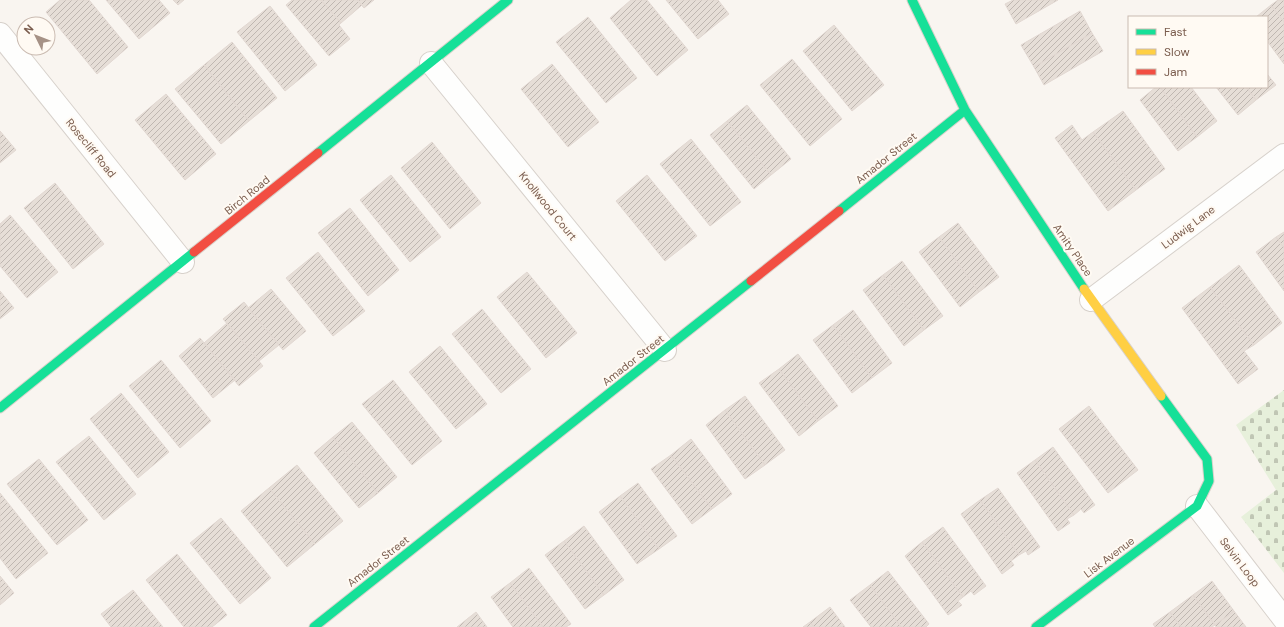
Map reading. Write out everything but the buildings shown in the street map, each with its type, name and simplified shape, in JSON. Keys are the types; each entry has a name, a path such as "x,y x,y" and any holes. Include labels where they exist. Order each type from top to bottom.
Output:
{"street":[{"name":"Birch Road","path":"0,408 508,0"},
{"name":"Amity Place","path":"912,0 965,110 1091,300 1207,459 1209,481 1197,506"},
{"name":"Rosecliff Road","path":"0,34 183,262"},
{"name":"Knollwood Court","path":"431,63 665,350"},
{"name":"Amador Street","path":"314,627 665,350 965,110"},
{"name":"Ludwig Lane","path":"1091,300 1284,155"},
{"name":"Selvin Loop","path":"1197,506 1284,619"},
{"name":"Lisk Avenue","path":"1036,627 1197,506"}],"green space":[{"path":"1284,390 1284,573 1241,517 1276,490 1236,425"}],"traffic: fast":[{"path":"318,153 508,0"},
{"path":"912,0 965,110 1084,289"},
{"path":"839,211 965,110"},
{"path":"0,408 194,252"},
{"path":"314,627 751,281"},
{"path":"1036,627 1197,506 1209,481 1207,459 1161,396"}],"traffic: slow":[{"path":"1084,289 1161,396"}],"traffic: jam":[{"path":"194,252 318,153"},
{"path":"751,281 839,211"}]}
